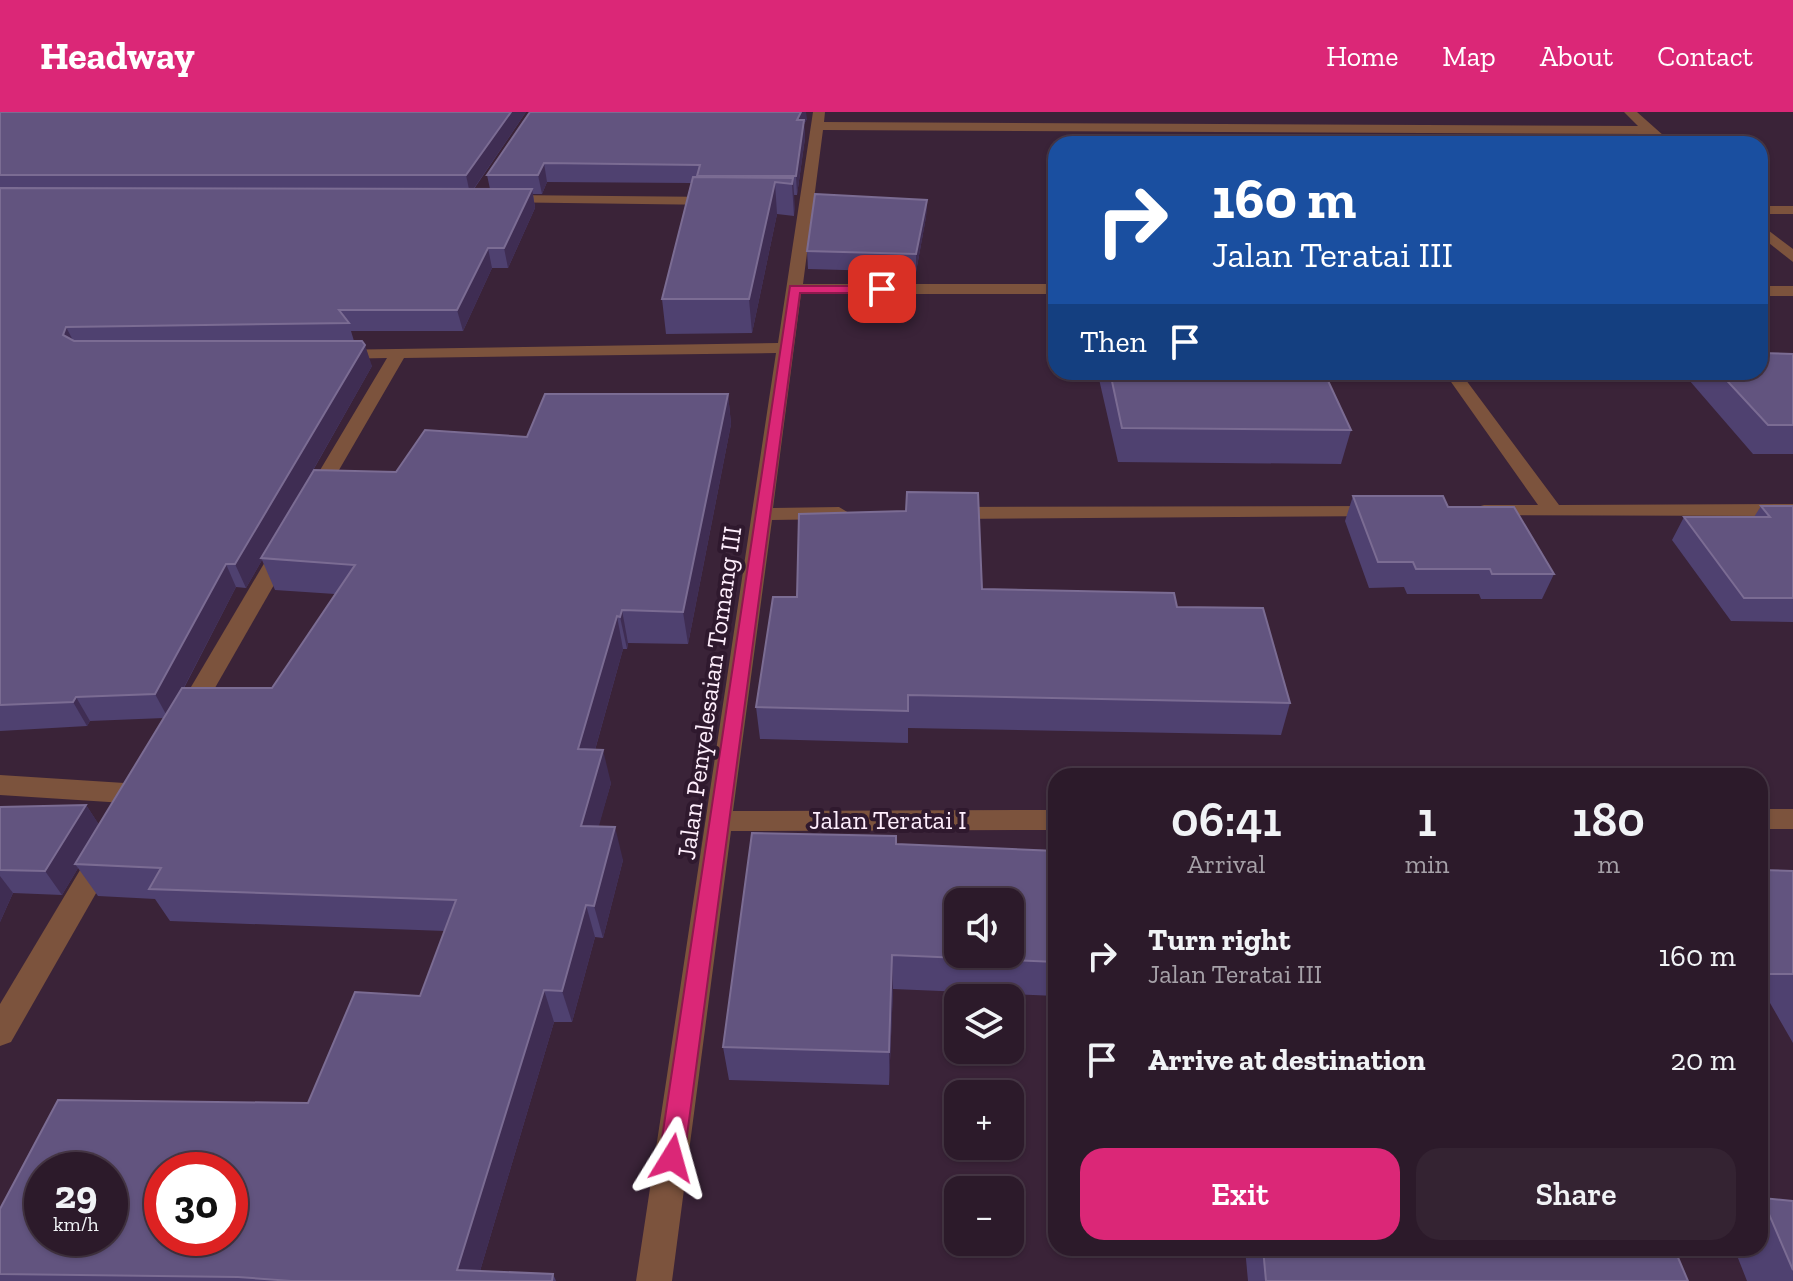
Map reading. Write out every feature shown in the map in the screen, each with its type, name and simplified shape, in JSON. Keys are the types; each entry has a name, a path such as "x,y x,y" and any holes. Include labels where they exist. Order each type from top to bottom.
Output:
{"street":[{"path":"1630,112 1657,136"},
{"path":"818,119 1651,130"},
{"name":"Jalan Penyelesaian Tomang III","path":"654,1281 794,289 798,202 818,119"},
{"path":"494,199 728,201"},
{"path":"1768,210 1793,210"},
{"path":"1768,235 1793,257"},
{"path":"1028,289 1048,275"},
{"path":"794,289 1048,289"},
{"path":"1768,291 1793,291"},
{"path":"320,354 786,348"},
{"path":"172,739 398,354"},
{"path":"1457,380 1553,511"},
{"path":"1458,511 1793,510"},
{"path":"920,513 1394,512"},
{"path":"761,514 856,513"},
{"path":"0,785 144,787 0,1032"},
{"path":"1768,819 1793,819"},
{"name":"Jalan Teratai I","path":"720,821 1048,820"}],"building":[{"path":"0,112 511,112 466,175 0,175"},
{"path":"530,112 801,112 797,120 804,120 796,176 697,176 700,165 544,163 538,175 487,175"},
{"path":"693,177 793,178 792,184 775,182 749,299 662,299"},
{"path":"0,188 532,189 504,248 488,248 457,310 339,310 349,323 66,327 63,335 74,341 362,341 365,345 235,564 226,564 155,694 76,697 73,702 0,705"},
{"path":"815,194 927,200 916,254 807,251"},
{"path":"1768,353 1793,354 1793,425 1768,425 1726,380 1768,380"},
{"path":"1112,380 1328,380 1351,430 1122,428"},
{"path":"545,394 728,394 683,612 622,610 620,617 617,616 578,749 603,750 581,826 615,827 594,906 586,905 562,991 544,990 457,1270 553,1274 552,1281 291,1281 238,1277 0,1274 0,1209 24,1164 24,1256 128,1256 128,1152 30,1152 58,1100 308,1103 355,992 420,996 456,900 149,889 161,868 75,864 182,688 272,688 355,565 261,558 314,470 396,472 425,430 527,437"},
{"path":"907,492 978,493 982,589 1174,593 1177,607 1263,608 1290,703 908,695 908,711 756,707 773,597 797,597 799,514 906,511"},
{"path":"1353,496 1443,496 1448,507 1514,507 1554,574 1492,574 1490,569 1416,569 1413,562 1378,562"},
{"path":"1761,506 1793,506 1793,598 1744,598 1684,517 1770,517"},
{"path":"86,805 45,871 0,870 0,807"},
{"path":"752,833 896,836 896,844 1048,851 1048,962 1024,961 1024,888 944,888 944,957 892,955 889,1052 723,1047"},
{"path":"1768,870 1793,871 1793,974 1768,974"},
{"path":"1768,1199 1793,1201 1793,1270 1768,1212"},
{"path":"1264,1256 1677,1256 1688,1281 1266,1281"}],"route":[{"path":"672,1158 794,289 882,289"}]}
